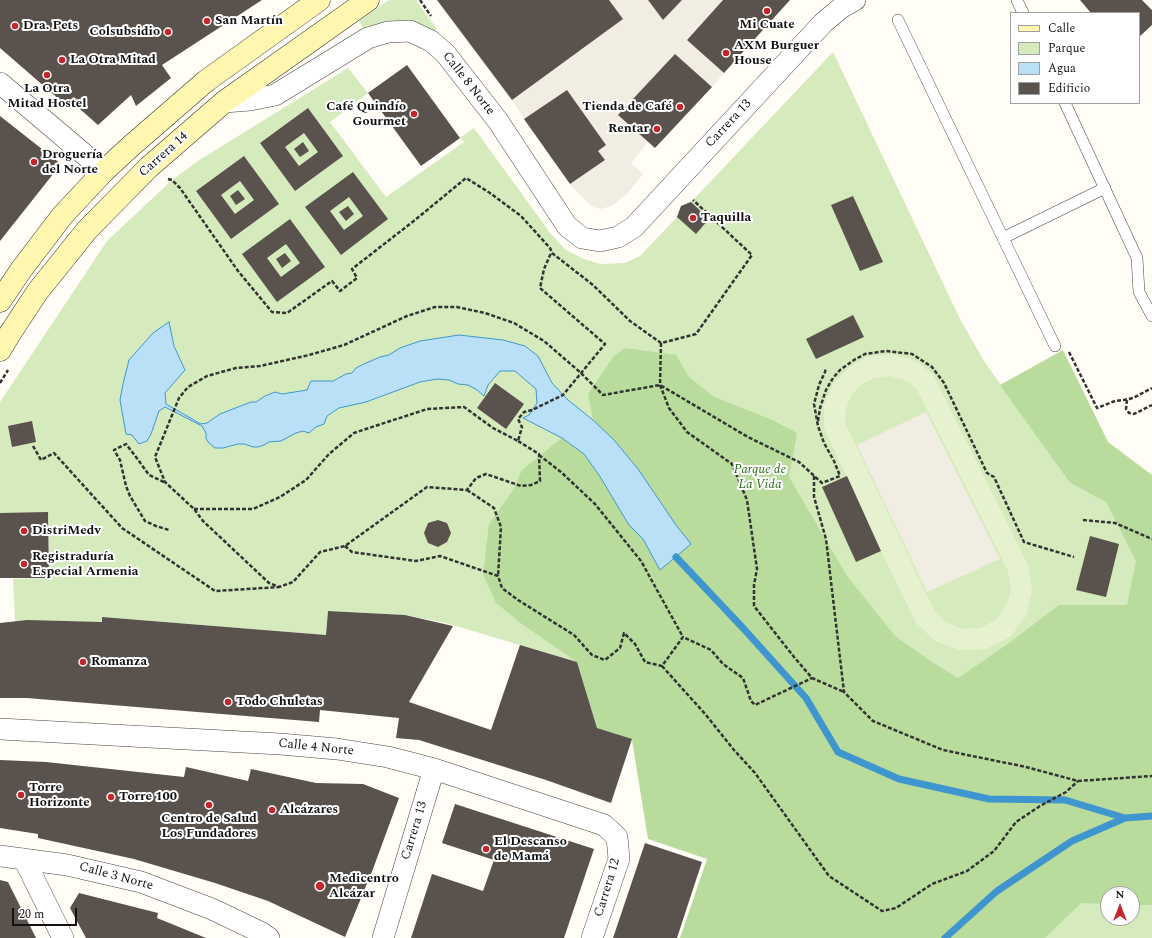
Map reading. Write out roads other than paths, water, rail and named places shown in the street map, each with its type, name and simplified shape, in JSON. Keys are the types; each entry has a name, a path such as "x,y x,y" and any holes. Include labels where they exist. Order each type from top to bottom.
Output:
{"main road":[{"path":"0,301 21,270 62,216 104,172 168,113 206,81 319,0"},
{"name":"Carrera 14","path":"6,356 38,291 87,230 149,167 224,102 368,0"}],"street":[{"name":"Carrera 13","path":"600,241 618,238 634,227 823,23 841,8 855,0"},
{"name":"Calle 8 Norte","path":"224,102 250,100 275,95 368,38 388,32 410,31 431,41 446,53 498,121 567,226 582,238 600,241"},
{"path":"0,83 104,172"},
{"name":"Calle 4 Norte","path":"0,729 280,744 337,749 388,757 434,769 604,825 617,837"},
{"name":"Carrera 13","path":"383,938 434,769"},
{"name":"Carrera 12","path":"592,938 619,858 617,837"},
{"name":"Calle 3 Norte","path":"0,856 67,865 141,882 212,909 262,933 269,938"},
{"path":"24,859 63,938"}],"lane":[{"path":"1017,0 1023,12"},
{"path":"898,20 1055,346"},
{"path":"1065,104 1137,258 1139,292 1152,316"},
{"path":"1003,238 1105,188"}],"water":[{"path":"169,322 174,346 185,370 165,393 166,404 201,424 207,423 220,414 251,402 256,402 275,392 282,394 307,390 311,381 333,381 346,374 352,373 356,368 364,364 420,341 459,335 503,340 525,346 538,356 552,383 568,400 593,420 614,440 638,469 676,525 691,544 660,570 643,539 629,525 599,475 584,454 562,438 523,418 529,415 537,403 536,389 515,371 500,371 488,385 484,396 468,385 458,384 449,380 437,379 420,382 366,402 339,408 327,416 324,424 316,427 309,433 303,431 281,441 269,442 258,447 238,444 223,448 215,448 208,442 206,433 202,426 165,407 159,411 147,441 139,444 132,435 126,434 120,400 123,384 129,360 153,333"}],"waterway":[{"path":"676,557 806,698 838,752 899,779 989,799 1065,800 1125,818"},
{"path":"945,938 997,891 1072,841 1125,818 1152,816"}],"place":[{"name":"Mi Cuate","path":"767,11"},
{"name":"San Martín","path":"207,21"},
{"name":"Dra. Pets","path":"15,26"},
{"name":"Colsubsidio","path":"168,32"},
{"name":"AXM Burguer House","path":"726,53"},
{"name":"La Otra Mitad","path":"62,60"},
{"name":"La Otra Mitad Hostel","path":"47,75"},
{"name":"Tienda de Café","path":"680,107"},
{"name":"Café Quindío Gourmet","path":"414,114"},
{"name":"Rentar","path":"657,129"},
{"name":"Droguería del Norte","path":"34,162"},
{"name":"Taquilla","path":"693,218"},
{"name":"DistriMedv","path":"24,531"},
{"name":"Registraduría Especial Armenia","path":"24,564"},
{"name":"Romanza","path":"83,662"},
{"name":"Todo Chuletas","path":"228,702"},
{"name":"Torre Horizonte","path":"21,795"},
{"name":"Torre 100","path":"111,797"},
{"name":"Centro de Salud Los Fundadores","path":"209,805"},
{"name":"Alcázares","path":"272,810"},
{"name":"El Descanso de Mamá","path":"486,849"},
{"name":"Medicentro Alcázar","path":"320,886"}],"park label":[{"name":"Parque de La Vida","path":"760,478"}]}
